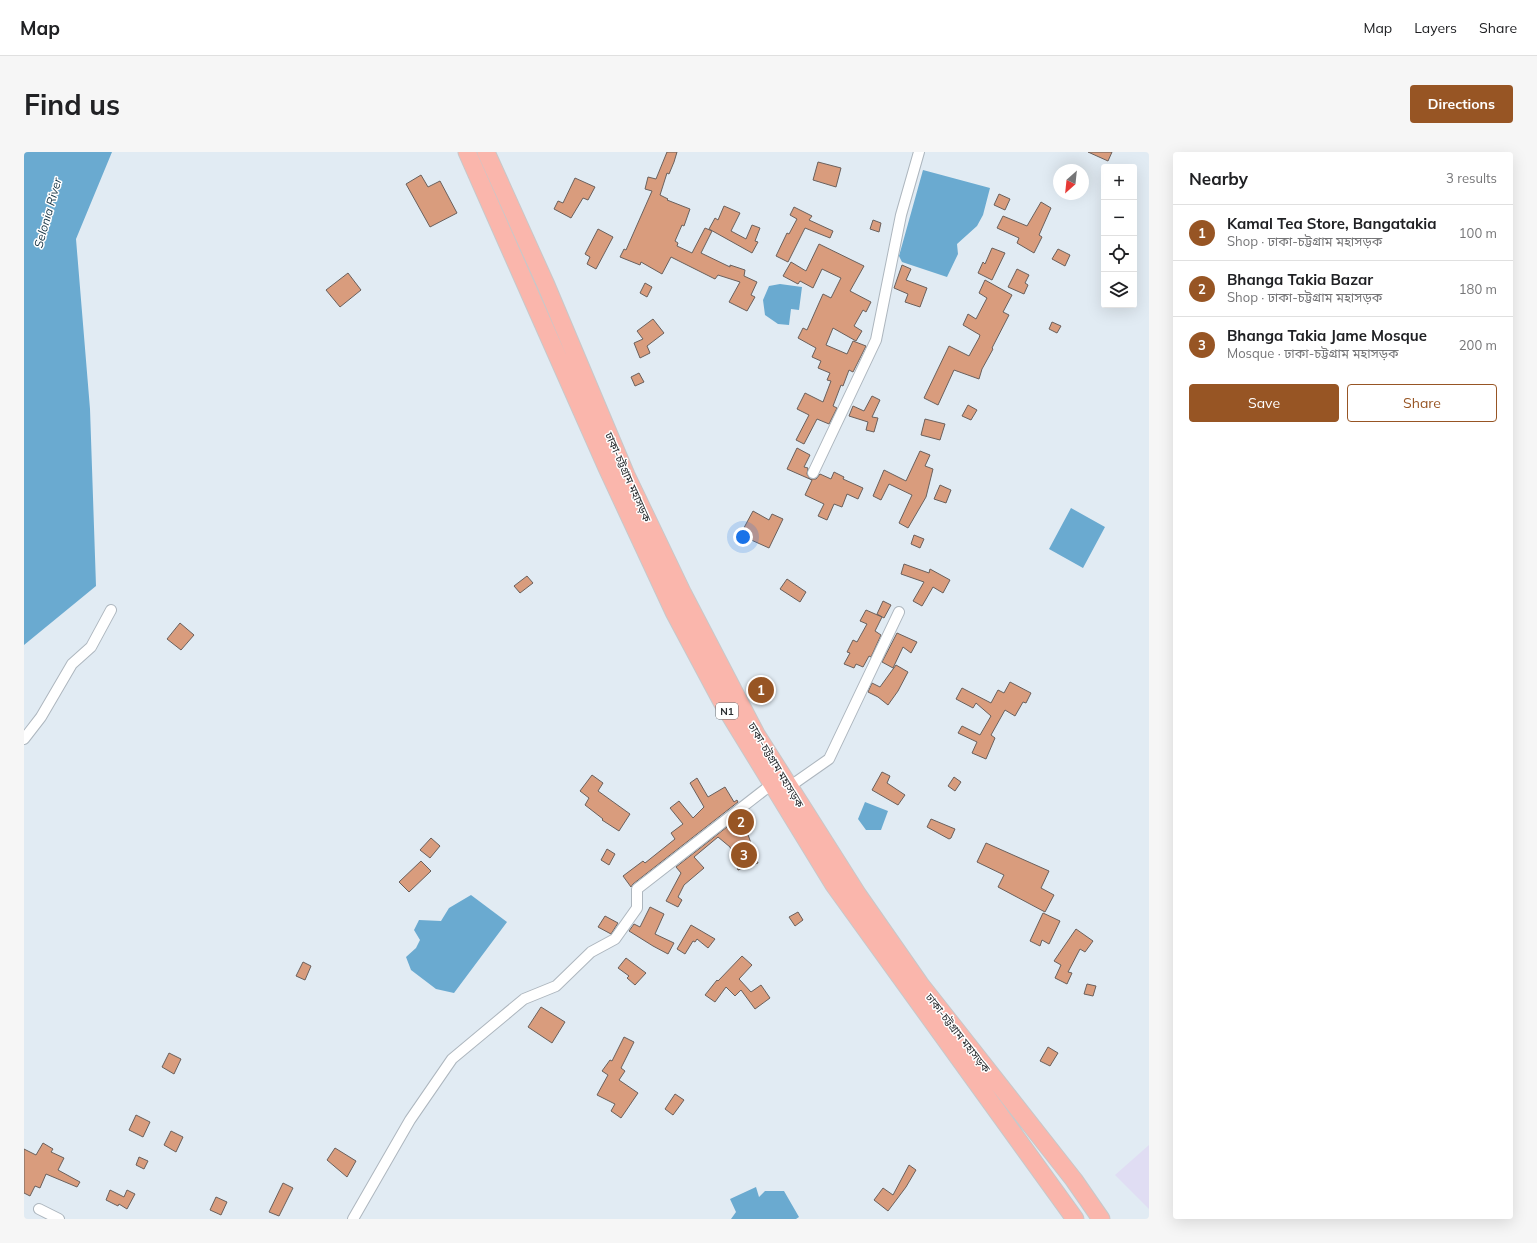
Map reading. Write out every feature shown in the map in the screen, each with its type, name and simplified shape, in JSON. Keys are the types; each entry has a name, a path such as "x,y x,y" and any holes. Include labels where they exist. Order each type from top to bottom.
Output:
{"highway":[{"name":"ঢাকা-চট্টগ্রাম মহাসড়ক","path":"467,152 607,468 674,612 722,702 834,885 1075,1219"},
{"name":"ঢাকা-চট্টগ্রাম মহাসড়ক","path":"486,152 549,292 626,475 683,594 756,734 858,895 920,984 1074,1180 1101,1219"}],"street":[{"path":"813,473 876,340 901,215 919,152"},
{"path":"24,739 41,717 72,664 90,647 111,610"},
{"path":"789,787 829,759 899,612"},
{"path":"353,1219 410,1120 452,1059 524,999 556,986 590,952 615,940 636,908 638,889 772,784"},
{"path":"39,1209 59,1219"}],"shaded area":[{"path":"1149,1145 1149,1209 1115,1175"}],"water":[{"name":"Selonia River","path":"24,152 112,152 76,239 90,409 96,586 24,645"},
{"path":"923,170 990,188 983,215 977,226 957,244 958,254 947,277 902,262 899,256"},
{"path":"780,284 802,287 799,310 791,309 789,325 778,324 765,315 763,300 769,286"},
{"path":"1071,508 1105,527 1083,568 1049,549"},
{"path":"865,802 888,811 881,830 866,830 858,819"},
{"path":"471,895 507,922 454,993 436,989 411,970 406,957 416,948 420,940 414,930 419,920 441,921 449,908"},
{"path":"756,1187 759,1197 765,1191 784,1191 799,1217 796,1219 731,1219 736,1212 730,1199"}],"building":[{"path":"667,152 677,152 669,174 667,173 660,195 668,199 667,200 690,209 684,226 682,225 675,241 678,243 677,246 692,253 705,228 712,231 701,253 730,267 730,265 745,270 744,276 757,282 751,295 755,297 747,311 729,302 740,282 718,275 715,279 671,257 662,274 641,262 640,265 620,257 624,249 626,250 652,191 645,189 648,177 656,179"},
{"path":"1088,152 1112,152 1108,161"},
{"path":"818,162 841,168 836,187 813,180"},
{"path":"421,175 428,187 440,181 457,213 430,227 406,184"},
{"path":"575,178 595,187 588,200 583,198 571,218 554,209 558,201 563,203"},
{"path":"999,194 1010,199 1005,210 994,205"},
{"path":"1041,202 1051,208 1039,235 1042,237 1034,253 1017,243 1019,238 997,228 1003,216 1027,226"},
{"path":"724,206 740,213 731,231 746,239 752,225 760,228 755,241 758,242 752,253 709,229 715,218 718,220"},
{"path":"794,207 812,216 809,220 833,231 830,238 805,228 788,262 776,256 787,233 789,234 797,219 790,215"},
{"path":"873,220 881,223 879,232 870,229"},
{"path":"598,229 613,237 596,269 587,264 590,257 585,254"},
{"path":"819,244 864,266 850,291 871,302 866,312 863,310 854,326 862,331 856,341 833,328 826,345 847,354 853,341 866,346 853,372 849,370 843,386 841,385 833,406 837,408 829,424 817,419 804,444 796,440 809,415 797,409 805,393 823,402 831,381 827,380 830,373 818,368 821,361 812,357 816,348 798,338 803,328 807,330 823,294 831,298 841,278 822,269 813,288 800,281 798,284 783,276 791,262 806,271"},
{"path":"992,248 1005,253 992,280 978,273 983,262 985,264"},
{"path":"1058,249 1070,255 1065,266 1052,259"},
{"path":"902,265 911,269 906,280 927,288 920,307 905,302 908,294 894,288"},
{"path":"1017,269 1029,275 1025,283 1028,285 1024,294 1008,287"},
{"path":"348,273 361,290 340,307 326,290"},
{"path":"985,280 1012,295 1003,312 1009,315 982,369 979,379 954,370 938,405 924,398 949,346 969,356 979,338 980,335 963,325 968,314 976,319 987,298 979,293"},
{"path":"645,283 652,287 647,297 640,293"},
{"path":"653,319 664,333 647,346 650,353 640,358 634,343 643,339 637,331"},
{"path":"1052,322 1061,326 1057,333 1049,329"},
{"path":"639,373 644,382 635,386 631,377"},
{"path":"872,396 880,400 872,417 878,418 874,432 866,430 868,422 849,416 853,406 864,411"},
{"path":"968,405 977,410 971,420 962,416"},
{"path":"925,419 945,424 940,440 921,435"},
{"path":"797,448 810,455 804,467 808,468 807,474 810,479 816,479 820,474 831,479 834,472 844,477 843,479 863,488 858,499 847,494 842,507 834,504 827,520 818,516 824,504 805,495 812,480 787,469"},
{"path":"920,451 930,455 925,466 933,469 926,497 908,528 899,523 912,495 889,484 881,500 873,496 884,470 906,481"},
{"path":"940,485 951,490 946,503 934,499"},
{"path":"753,511 769,520 772,514 783,519 769,548 749,539 747,542 739,537"},
{"path":"914,535 924,539 920,548 911,544"},
{"path":"904,564 929,573 930,569 950,580 943,593 933,587 922,606 913,601 924,582 901,574"},
{"path":"527,576 533,583 520,593 514,586"},
{"path":"787,579 806,592 800,602 780,589"},
{"path":"883,601 891,605 884,618 877,614"},
{"path":"866,610 882,617 875,631 881,635 871,657 869,656 863,667 856,664 854,668 844,664 850,653 847,652 853,640 857,642 867,624 860,621"},
{"path":"180,623 194,635 181,650 167,639"},
{"path":"897,633 917,642 911,653 903,647 893,668 882,662"},
{"path":"896,665 908,672 898,691 888,705 878,697 868,692 872,683 880,687"},
{"path":"759,678 770,681 761,695 753,685"},
{"path":"1010,682 1031,693 1026,703 1023,702 1015,716 1005,710 991,735 995,738 986,759 972,753 977,742 958,733 962,726 980,735 991,716 976,703 973,708 956,699 962,688 991,703 998,690 1004,693"},
{"path":"882,772 890,776 887,783 905,795 898,805 872,790"},
{"path":"592,775 603,783 598,791 630,814 619,831 602,820 603,819 585,805 589,798 580,791"},
{"path":"954,777 961,782 955,791 948,786"},
{"path":"697,778 708,797 725,787 734,802 737,800 738,802 631,887 623,876 643,861 645,863 675,839 671,833 683,824 670,808 679,801 693,818 704,807 690,783"},
{"path":"746,812 754,823 746,829 758,863 738,870 730,847 718,837 694,857 704,868 684,885 678,897 682,900 678,907 666,901 681,873 676,867"},
{"path":"931,819 955,829 951,838 949,839 927,827"},
{"path":"431,838 440,846 430,858 420,850"},
{"path":"986,843 1049,871 1041,888 1054,895 1045,912 998,887 1004,875 977,862"},
{"path":"607,849 615,854 609,865 601,860"},
{"path":"421,861 431,871 409,892 399,882"},
{"path":"650,907 664,914 655,934 674,943 668,954 629,931 634,924 640,927"},
{"path":"798,912 803,920 795,926 789,917"},
{"path":"1043,913 1060,921 1049,944 1042,940 1040,946 1030,941"},
{"path":"605,916 618,923 611,934 598,927"},
{"path":"691,925 715,939 708,948 697,939 695,942 693,941 685,954 677,949"},
{"path":"1076,929 1093,941 1085,952 1080,949 1068,972 1072,973 1067,984 1055,978 1061,965 1054,961"},
{"path":"742,956 752,965 739,979 751,992 761,985 770,998 755,1009 741,990 735,996 726,987 715,1002 705,995 717,980 718,981"},
{"path":"626,958 646,973 635,985 627,978 629,976 618,968"},
{"path":"303,962 311,966 305,980 296,976"},
{"path":"1087,984 1096,986 1093,996 1084,994"},
{"path":"541,1007 565,1022 552,1043 528,1027"},
{"path":"624,1037 634,1042 621,1068 625,1071 619,1080 638,1093 621,1118 611,1111 615,1104 597,1095 608,1075 602,1071 610,1060 612,1061"},
{"path":"1048,1047 1058,1053 1050,1066 1040,1061"},
{"path":"169,1053 181,1059 174,1074 162,1067"},
{"path":"675,1094 684,1100 673,1115 665,1109"},
{"path":"136,1115 150,1122 143,1137 129,1130"},
{"path":"171,1131 183,1137 176,1152 164,1145"},
{"path":"43,1143 53,1149 51,1152 64,1158 58,1170 80,1182 77,1187 46,1174 40,1188 35,1186 30,1196 24,1193 24,1149 36,1155"},
{"path":"335,1148 356,1161 347,1177 327,1160"},
{"path":"139,1157 148,1161 144,1169 136,1165"},
{"path":"909,1165 916,1170 906,1187 888,1211 874,1200 883,1188 893,1195"},
{"path":"283,1183 293,1188 279,1216 269,1212"},
{"path":"110,1190 124,1197 127,1190 135,1194 127,1209 119,1204 118,1206 106,1200"},
{"path":"216,1197 227,1202 221,1215 210,1210"}],"place":[{"name":"Kamal Tea Store, Bangatakia","path":"761,690"},
{"name":"Bhanga Takia Bazar","path":"741,822"},
{"name":"Bhanga Takia Jame Mosque","path":"744,855"}]}
